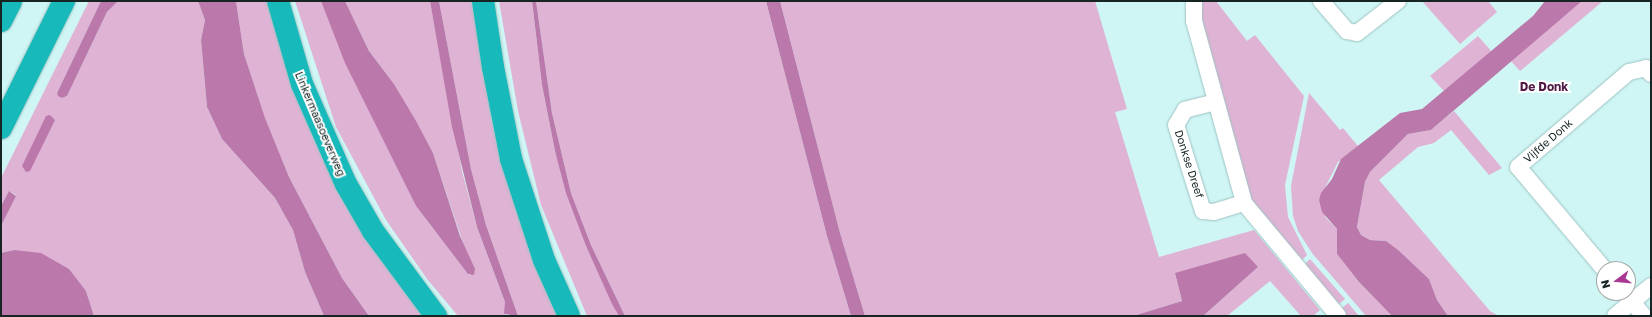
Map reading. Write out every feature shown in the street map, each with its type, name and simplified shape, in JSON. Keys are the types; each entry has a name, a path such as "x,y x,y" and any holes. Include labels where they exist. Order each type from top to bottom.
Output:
{"highway":[{"path":"1,21 11,1"},
{"path":"1,128 64,1"},
{"name":"Linkermaasoeverweg","path":"278,1 302,84 346,184 373,231 436,316"},
{"path":"483,1 494,75 511,159 544,260 569,316"}],"street":[{"path":"1194,1 1194,21 1244,203 1338,316"},
{"path":"1321,1 1347,31 1356,33 1398,1"},
{"name":"Vijfde Donk","path":"1597,261 1518,167 1629,72 1649,69"},
{"name":"Donkse Dreef","path":"1216,102 1185,110 1176,125 1204,211 1214,212 1244,203"},
{"path":"1636,294 1651,286"},
{"path":"1615,316 1626,301"},
{"path":"1632,301 1644,316"}],"shaded area":[{"path":"89,1 101,1 57,93 62,98 67,96 107,12 118,1 198,1 205,20 201,40 207,107 222,139 275,198 293,230 305,272 324,316 94,316 86,291 14,250 1,253 1,226 16,195 9,191 1,206 1,178"},
{"path":"101,1 118,1 107,12 67,96 62,98 58,96 57,93"},
{"path":"198,1 236,1 244,54 265,118 289,177 342,278 369,316 324,316 305,272 293,230 275,198 222,139 207,107 201,40 205,20"},
{"path":"236,1 267,1 293,87 314,140 339,188 426,316 369,316 342,278 289,177 265,119 244,54"},
{"path":"295,1 321,1 416,206 470,276 466,252 433,153 394,84 369,51 345,1 430,1 462,171 477,227 505,302 505,316 458,316 427,279 386,220 336,127"},
{"path":"321,1 345,1 369,51 394,84 416,121 433,153 460,236 475,269 474,275 468,274 416,206 345,63"},
{"path":"430,1 439,1 471,169 486,225 518,316 504,314 505,302 477,227 452,127"},
{"path":"439,1 473,1 491,118 502,163 558,316 518,316 486,225 471,169"},
{"path":"499,1 532,1 542,85 555,151 586,246 619,316 587,316 541,205 518,111"},
{"path":"532,1 536,1 552,113 571,193 591,245 625,316 619,316 612,304 586,246 566,193 555,151 542,85"},
{"path":"536,1 766,1 827,236 851,316 625,316 591,245 571,193 552,113"},
{"path":"766,1 780,1 840,233 865,316 851,316 827,236"},
{"path":"780,1 1095,1 1127,109 1115,112 1159,257 1254,230 1320,310 1313,316 1301,316 1270,281 1227,316 1203,316 1258,267 1175,273 1182,301 1133,316 865,316 840,233"},
{"path":"1201,1 1216,1 1247,41 1255,35 1304,96 1285,185 1288,217 1307,255 1301,261 1251,201 1201,16"},
{"path":"1422,1 1488,1 1497,12 1460,44"},
{"path":"1545,1 1582,1 1431,130 1408,134 1370,172 1365,182 1357,227 1361,235 1370,240 1386,241 1398,250 1429,279 1437,300 1448,316 1392,316 1359,282 1337,254 1337,229 1322,212 1319,200 1321,193 1332,179 1341,159 1400,113 1422,109 1533,16"},
{"path":"1582,1 1603,1 1520,71 1510,60"},
{"path":"1478,36 1492,52 1444,91 1430,76"},
{"path":"1309,93 1340,130 1343,128 1358,146 1338,162 1319,200 1326,218 1337,229 1337,254 1359,282 1392,316 1366,316 1312,253 1298,231 1293,216 1291,186"},
{"path":"1454,111 1502,168 1489,175 1451,130 1434,143 1418,147 1379,180 1490,311 1499,316 1448,316 1437,300 1429,279 1386,241 1370,240 1361,235 1357,227 1365,182 1370,172 1408,134 1431,130"},
{"path":"50,115 55,120 30,171 26,172 22,166 46,116"},
{"path":"9,191 16,196 1,226 1,206"},
{"path":"14,250 41,253 69,269 86,291 94,316 1,316 1,253"},
{"path":"1245,253 1258,267 1203,316 1133,316 1182,301 1175,273"},
{"path":"1310,259 1345,299 1338,305 1304,265"},
{"path":"1348,303 1359,316 1347,316 1341,309"}],"district":[{"name":"De Donk","path":"1544,87"}]}
